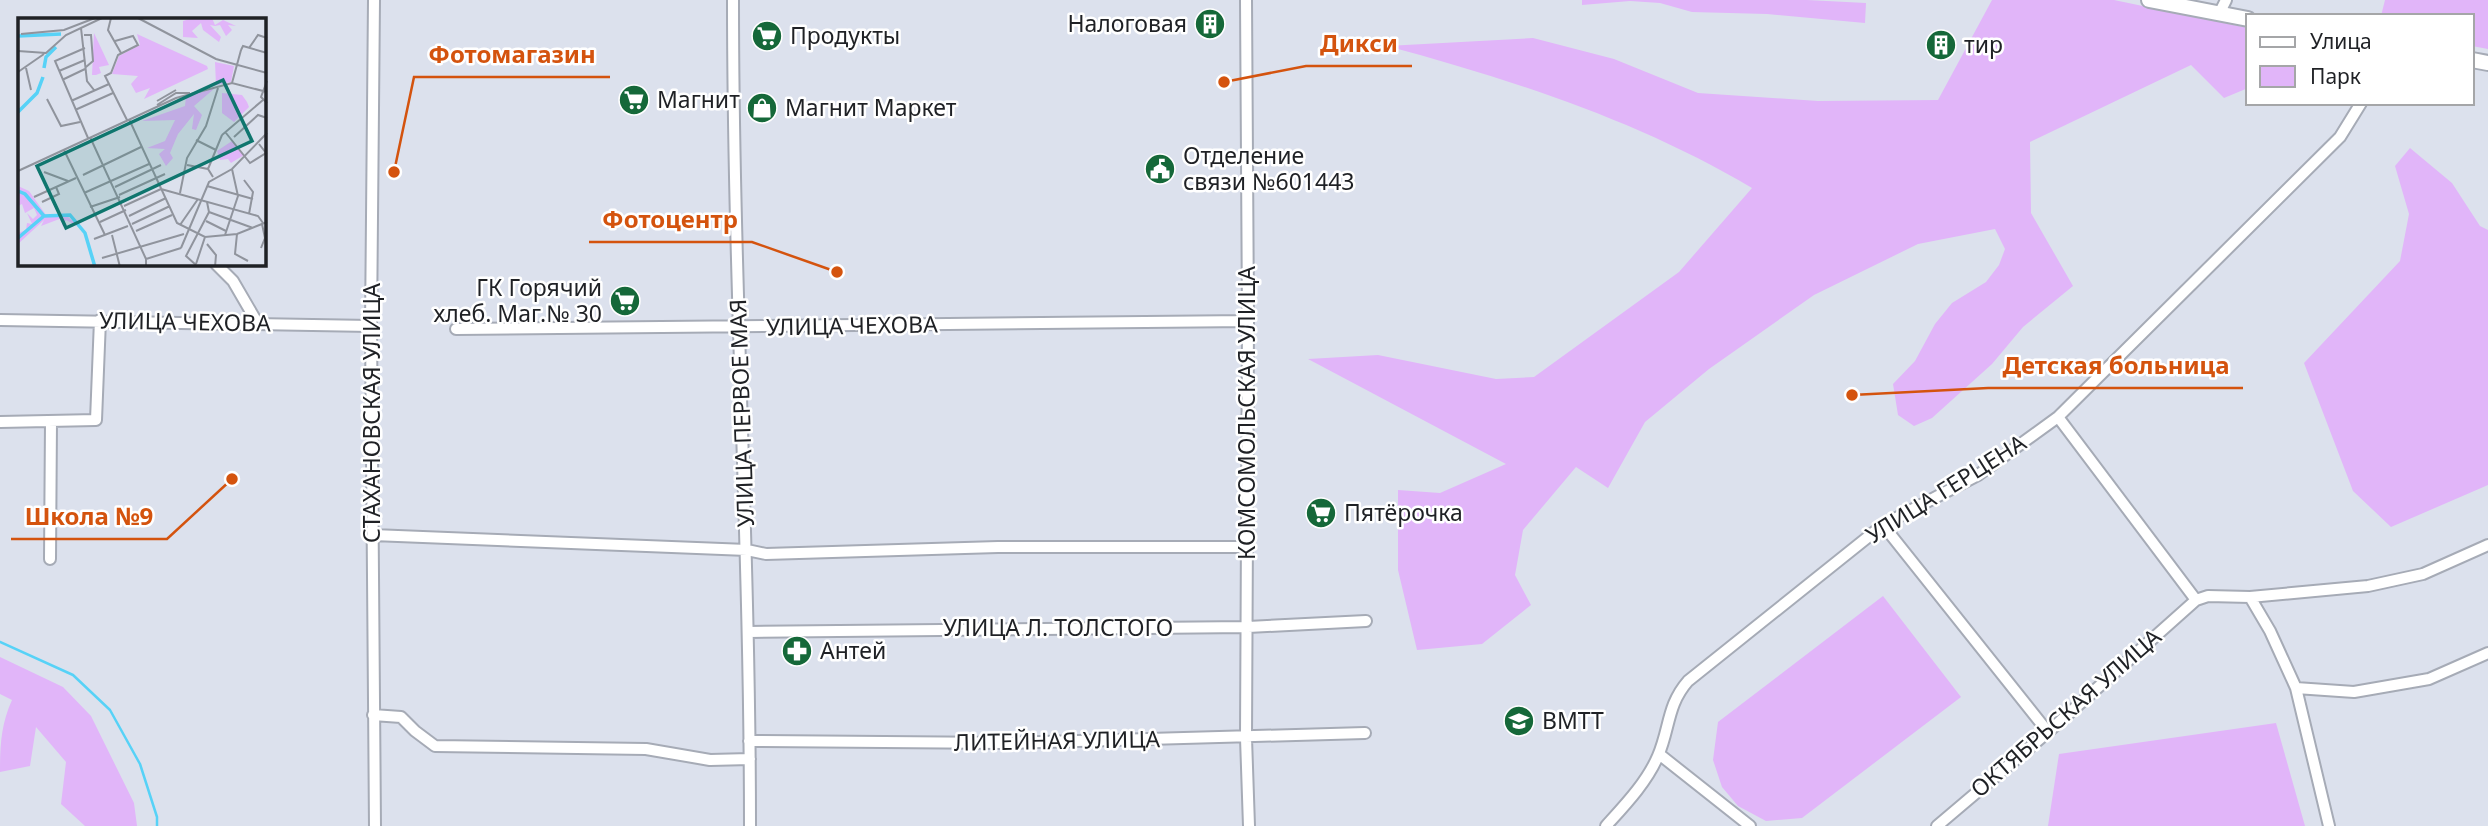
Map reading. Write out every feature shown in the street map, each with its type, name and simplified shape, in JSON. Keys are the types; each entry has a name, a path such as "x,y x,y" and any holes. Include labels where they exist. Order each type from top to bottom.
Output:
{"main road":[{"path":"2149,0 2222,7 2246,18"}],"street":[{"name":"СТАХАНОВСКАЯ УЛИЦА","path":"374,0 371,326 375,826"},
{"name":"УЛИЦА ПЕРВОЕ МАЯ","path":"733,0 738,328 749,632 750,826"},
{"name":"КОМСОМОЛЬСКАЯ УЛИЦА","path":"1246,0 1246,738 1249,826"},
{"name":"УЛИЦА ГЕРЦЕНА","path":"1606,826 1640,786 1659,754 1671,708 1678,692 1688,681 1883,525 1978,475 2058,417 2340,137 2360,105"},
{"path":"218,266 233,281 258,324"},
{"name":"УЛИЦА ЧЕХОВА","path":"0,320 371,326"},
{"path":"0,422 96,420 100,320"},
{"name":"УЛИЦА ЧЕХОВА","path":"456,329 1248,321"},
{"path":"2058,417 2196,600 2208,596 2250,597 2368,586 2423,574 2488,545"},
{"path":"50,559 51,422"},
{"path":"1883,525 2048,732"},
{"path":"373,535 747,550 766,554 998,547 1247,547"},
{"path":"2250,597 2270,631 2296,688 2329,826"},
{"name":"ОКТЯБРЬСКАЯ УЛИЦА","path":"1937,826 2048,732 2196,600"},
{"name":"УЛИЦА Л. ТОЛСТОГО","path":"749,632 1248,627 1366,621"},
{"path":"2296,688 2354,692 2429,679 2488,653"},
{"path":"373,715 401,717 415,732 435,746 646,749 710,760 750,759"},
{"name":"ЛИТЕЙНАЯ УЛИЦА","path":"749,741 1005,743 1365,733"},
{"path":"1659,754 1750,826"}],"green space":[{"path":"1582,0 1807,0 1866,3 1865,23 1767,14 1692,12 1660,3 1630,1 1582,5"},
{"path":"1992,0 2114,0 2246,28 2246,89 2224,98 2191,65 2030,142 2031,213 2073,286 2023,327 1992,364 1932,418 1914,426 1898,415 1893,384 1915,361 1935,324 1952,303 1986,282 1999,265 2005,249 1995,229 1918,244 1814,295 1709,369 1645,422 1608,488 1576,467 1523,530 1515,575 1531,605 1482,644 1417,650 1398,570 1398,490 1440,493 1506,464 1308,359 1378,355 1496,379 1534,377 1679,272 1752,188 1665,142 1574,105 1481,73 1387,46 1533,38 1614,59 1698,93 1818,101 1938,100"},
{"path":"2385,0 2488,0 2488,49 2474,46 2474,14 2382,14"},
{"path":"2410,148 2452,183 2480,226 2488,230 2488,485 2391,527 2353,491 2304,363 2400,261 2409,214 2395,166"},
{"path":"1883,596 1961,697 1802,818 1766,821 1738,806 1722,787 1713,760 1718,722"},
{"path":"0,657 63,687 91,716 134,803 137,826 85,826 61,804 66,762 36,727 30,766 0,772 2,735 12,700 0,694"},
{"path":"2276,723 2305,826 2048,826 2059,754"}],"waterway":[{"path":"0,642 73,675 110,710 140,764 157,817 157,826"}],"place":[{"name":"Налоговая","path":"1210,24"},
{"name":"Продукты","path":"767,36"},
{"name":"тир","path":"1941,45"},
{"name":"Дикси","path":"1224,82"},
{"name":"Магнит","path":"634,100"},
{"name":"Магнит Маркет","path":"762,108"},
{"name":"Отделение связи №601443","path":"1160,169"},
{"name":"Фотомагазин","path":"394,172"},
{"name":"Фотоцентр","path":"837,272"},
{"name":"ГК Горячий хлеб. Маг.№ 30","path":"625,301"},
{"name":"Детская больница","path":"1852,395"},
{"name":"Школа №9","path":"232,479"},
{"name":"Пятёрочка","path":"1321,513"},
{"name":"Антей","path":"797,651"},
{"name":"ВМТТ","path":"1519,721"}]}
